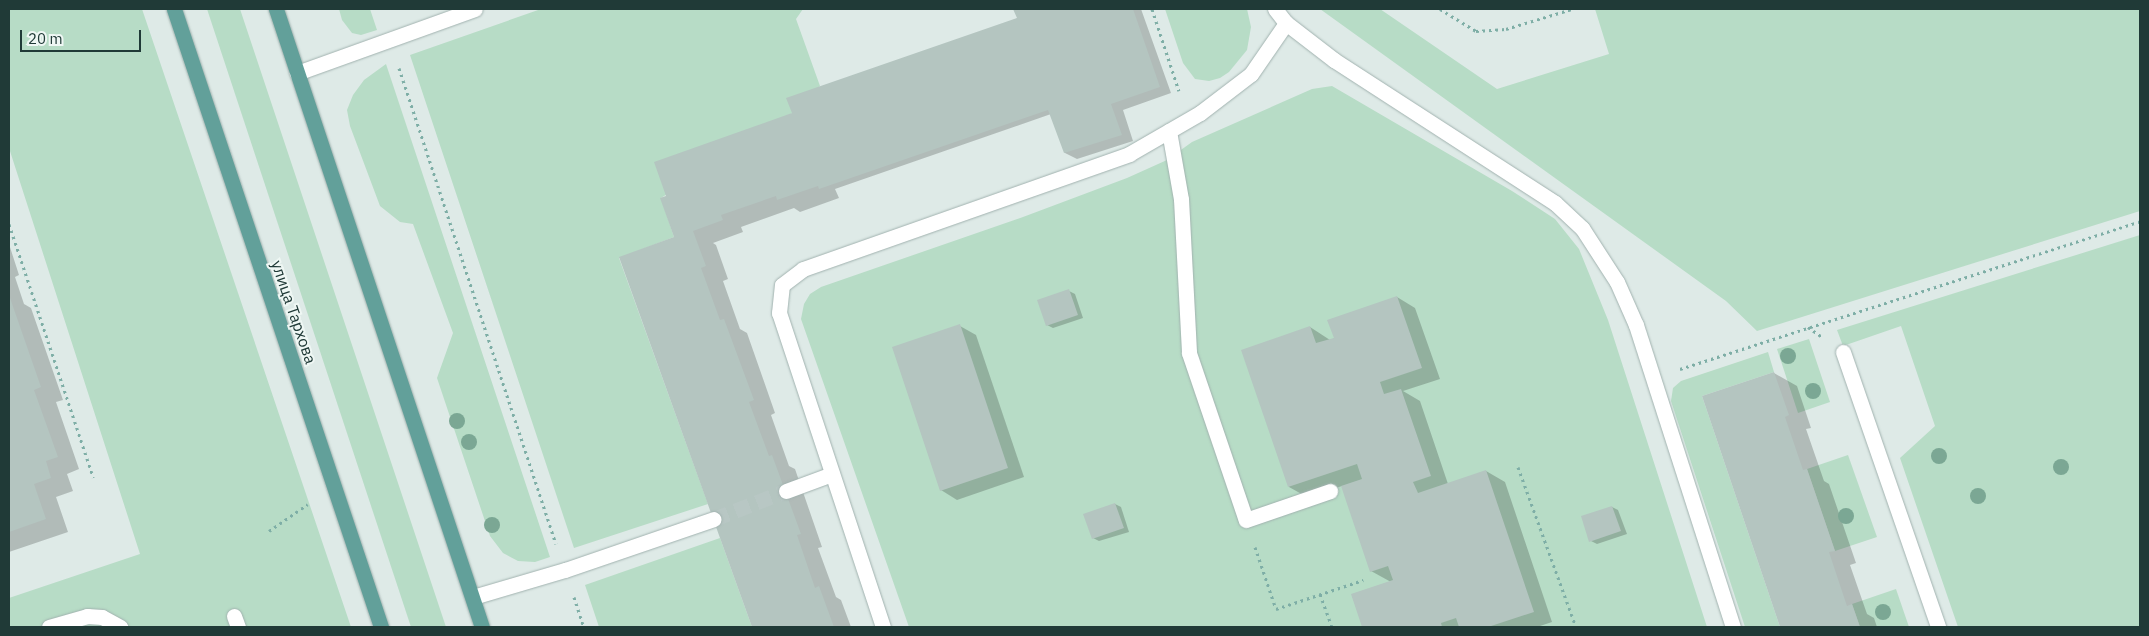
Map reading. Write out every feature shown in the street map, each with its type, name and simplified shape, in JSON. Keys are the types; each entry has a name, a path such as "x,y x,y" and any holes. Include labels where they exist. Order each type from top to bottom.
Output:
{"main road":[{"name":"улица Тархова","path":"174,9 381,627"},
{"path":"276,9 482,627"}],"street":[{"path":"297,73 475,9"},
{"path":"1275,9 1286,24 1334,60 1555,203 1582,228 1617,282 1636,325 1733,627"},
{"path":"883,627 778,314 782,285 802,269 1129,154 1189,120 1251,74 1286,24"},
{"path":"1169,131 1181,199 1189,353 1246,520 1330,491"},
{"path":"1843,352 1938,627"},
{"path":"786,491 832,474"},
{"path":"473,598 565,570 714,519"},
{"path":"49,627 87,616 102,617 120,627"}],"path":[{"path":"1152,9 1189,120"},
{"path":"1440,9 1476,31 1506,29 1572,9"},
{"path":"390,40 584,627"},
{"path":"1653,378 2140,220"},
{"path":"9,224 93,477"},
{"path":"1518,467 1576,627"},
{"path":"270,531 310,502"},
{"path":"1246,520 1276,608 1363,580"},
{"path":"1320,594 1332,627"}],"green space":[{"path":"9,9 142,9 351,627 9,627 9,598 140,554 9,148"},
{"path":"207,9 240,9 446,627 411,627"},
{"path":"339,9 370,9 377,30 361,35 352,33 342,20"},
{"path":"541,9 803,9 796,19 820,86 792,113 661,198 674,237 619,258 708,504 574,548 410,55"},
{"path":"1165,9 1247,9 1251,27 1247,50 1229,72 1220,78 1209,81 1195,79 1183,63"},
{"path":"1320,9 1380,9 1497,89 1609,54 1595,9 2140,9 2140,211 1757,331 1726,301"},
{"path":"386,64 550,557 535,562 518,561 503,553 490,536 437,378 453,333 413,224 400,222 380,206 350,126 347,110 353,95 364,80"},
{"path":"1332,86 1512,191 1555,219 1579,249 1608,320 1707,627 909,627 801,319 804,304 810,294 821,287 1023,217 1127,178 1167,160 1192,142 1312,89"},
{"path":"2140,235 2140,627 1958,627 1900,458 1935,426 1901,326 1843,346 1837,330"},
{"path":"1809,339 1830,402 1798,413 1777,349"},
{"path":"1768,352 1774,372 1702,396 1780,627 1745,627 1671,401 1673,388 1681,381"},
{"path":"1848,455 1877,537 1835,551 1807,469"},
{"path":"720,538 752,627 599,627 585,585"},
{"path":"1896,589 1909,627 1860,627 1852,604"}],"building":[{"path":"1013,9 1133,9 1160,87 1111,104 1122,135 1064,153 1048,110 819,189 818,186 777,200 776,196 721,215 723,220 693,231 706,266 701,268 720,320 724,319 754,400 749,402 769,456 772,455 801,534 797,535 815,588 819,586 834,627 752,627 619,257 674,237 660,198 666,196 654,162 792,113 786,98 1017,18"},
{"path":"1069,289 1078,315 1046,326 1037,300"},
{"path":"9,295 41,387 34,390 58,457 46,461 51,478 34,484 46,519 9,532"},
{"path":"1397,296 1422,368 1380,382 1384,394 1401,389 1431,476 1413,482 1418,493 1486,470 1534,612 1488,627 1459,627 1456,618 1441,623 1442,627 1362,627 1351,594 1393,580 1388,566 1370,572 1341,486 1362,479 1357,464 1288,487 1241,350 1310,326 1316,343 1334,338 1327,320"},
{"path":"960,324 1008,468 940,491 892,347"},
{"path":"1774,372 1789,415 1785,417 1803,470 1807,469 1835,551 1829,552 1847,606 1852,604 1860,627 1780,627 1702,396"},
{"path":"1115,503 1124,528 1092,539 1083,514"},
{"path":"1612,506 1621,531 1589,542 1581,516"}],"tunnel":[{"path":"714,519 786,491"}]}
